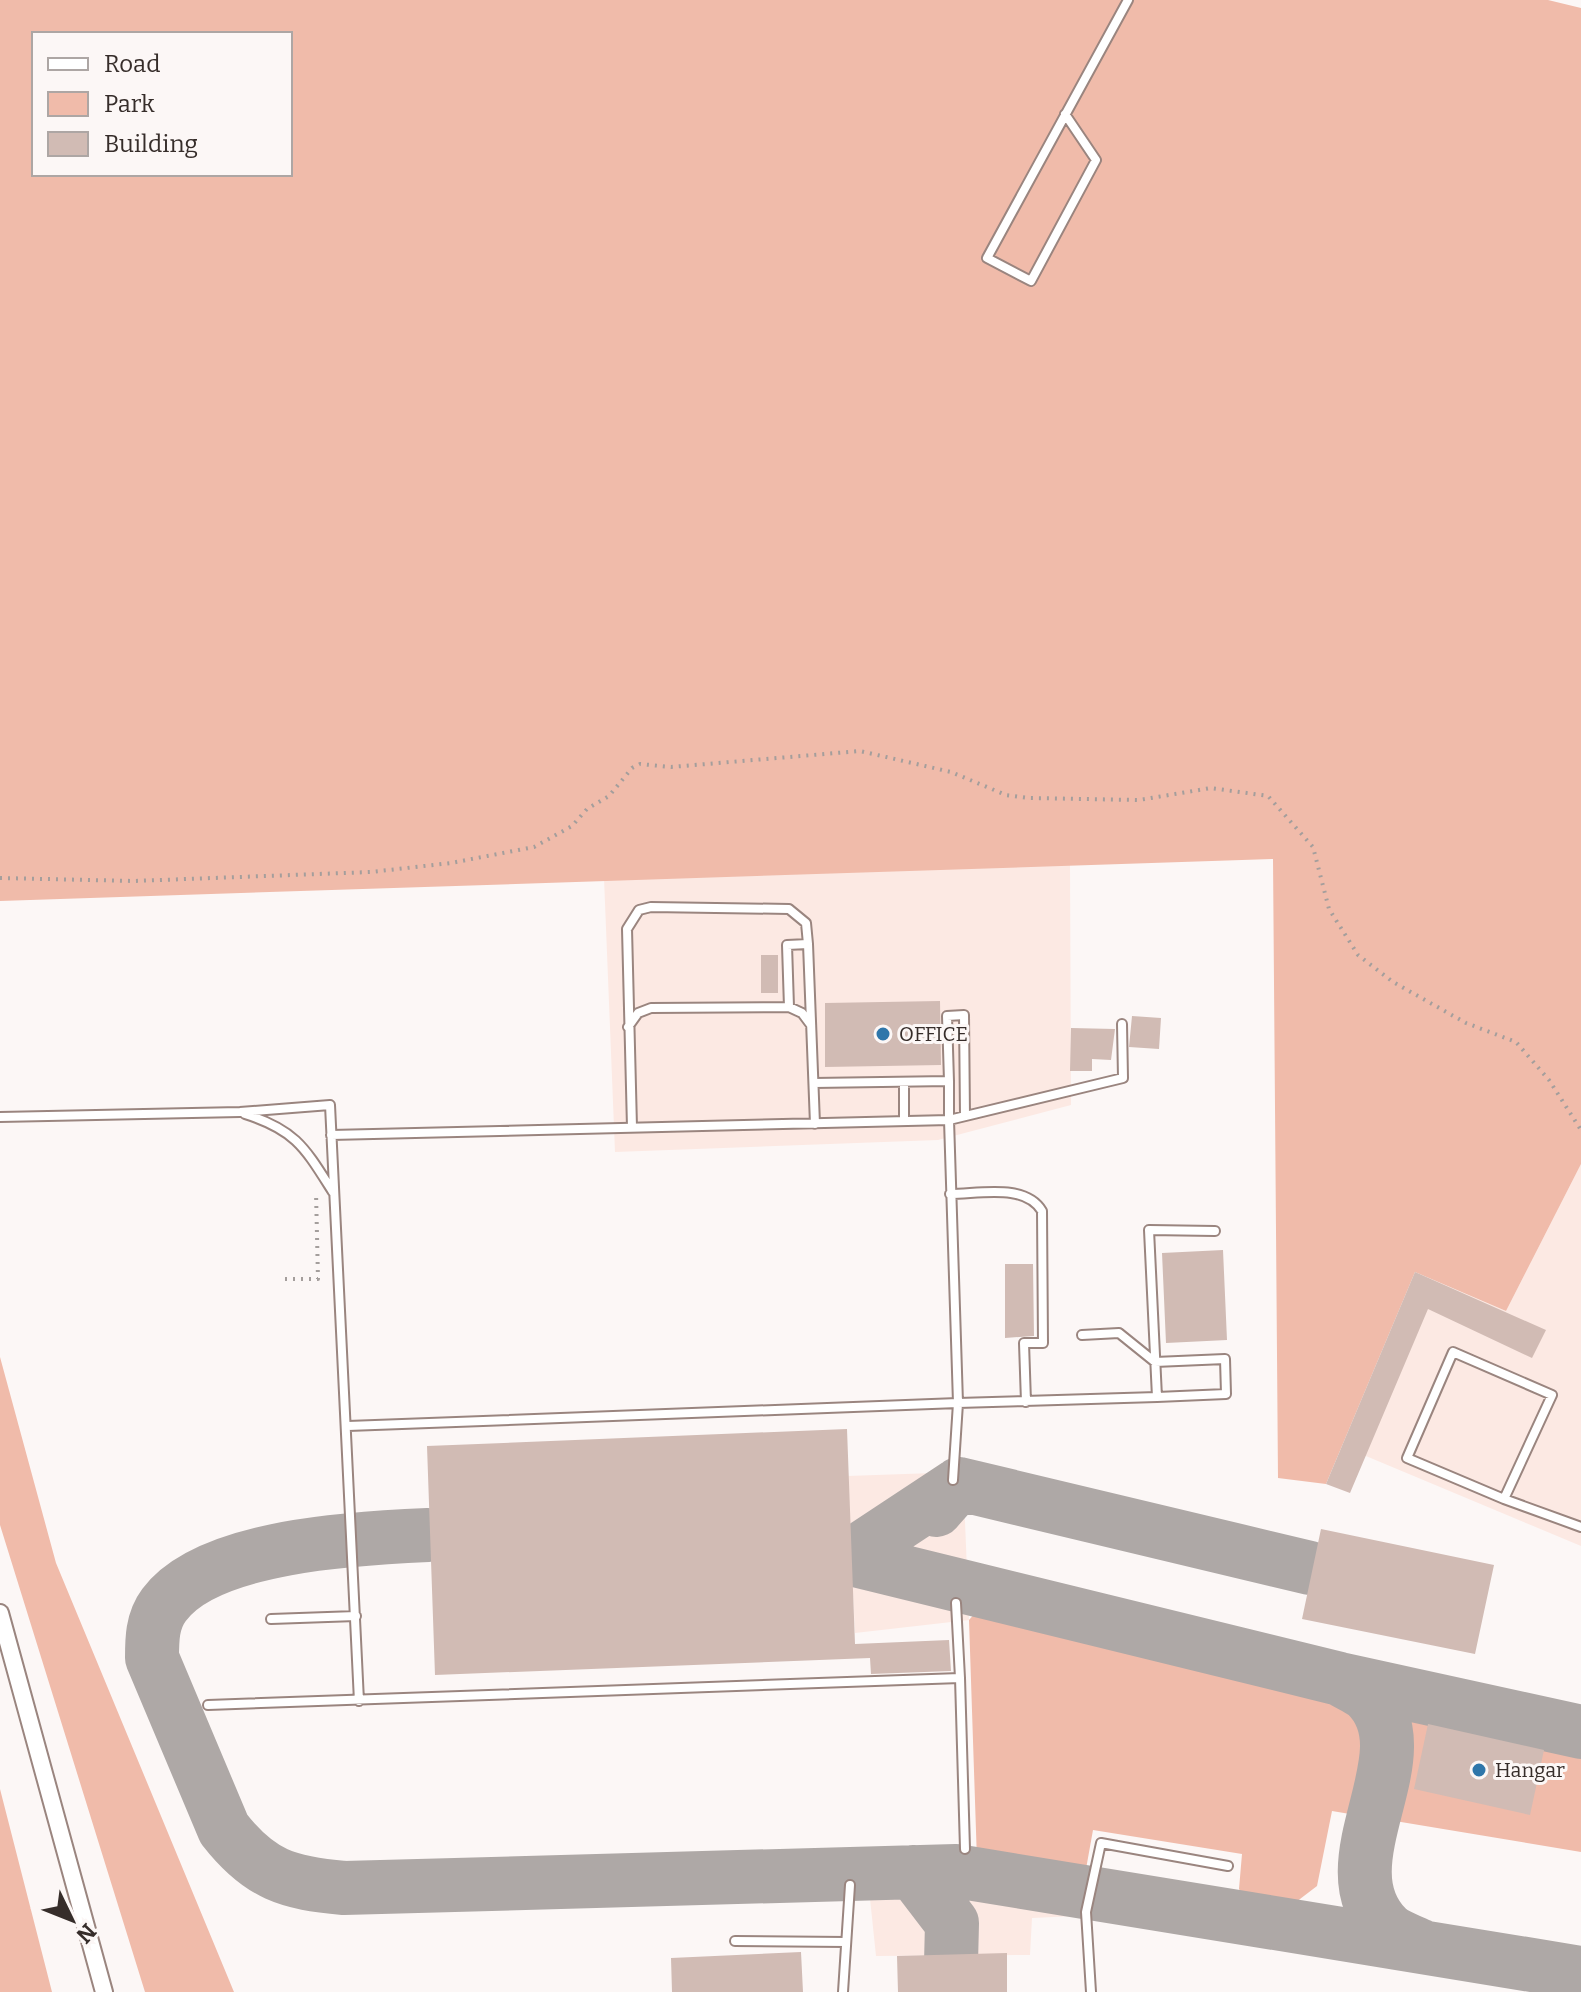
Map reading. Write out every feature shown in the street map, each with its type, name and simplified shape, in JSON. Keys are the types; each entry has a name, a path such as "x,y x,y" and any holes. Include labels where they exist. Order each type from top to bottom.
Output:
{"street":[{"path":"0,1613 104,1992"}],"lane":[{"path":"1065,114 1096,160 1031,281 987,258 1065,114 1128,0"},
{"path":"632,1127 627,1027 627,929 639,910 651,907 789,909 806,923 815,1124"},
{"path":"789,1007 787,945 808,944"},
{"path":"627,1027 638,1013 651,1008 789,1007 802,1013 812,1026"},
{"path":"953,1480 958,1403 947,1016 964,1015 965,1116"},
{"path":"331,1135 949,1120 1123,1078 1122,1024"},
{"path":"814,1083 949,1081"},
{"path":"904,1082 904,1121"},
{"path":"0,1117 240,1112 330,1105 359,1701"},
{"path":"240,1112 279,1125 307,1151 335,1194"},
{"path":"950,1194 1021,1194 1034,1199 1042,1211 1043,1343 1024,1343 1026,1402"},
{"path":"1157,1397 1149,1230 1215,1231"},
{"path":"348,1426 1226,1394 1225,1359 1155,1362 1119,1333 1082,1335"},
{"path":"1504,1499 1552,1395 1453,1352 1407,1458 1504,1499 1581,1527"},
{"path":"956,1603 965,1849"},
{"path":"271,1619 356,1616"},
{"path":"208,1705 960,1678"},
{"path":"1091,1992 1086,1912 1101,1843 1228,1866"},
{"path":"843,1992 850,1885"},
{"path":"735,1941 846,1942"}],"path":[{"path":"0,878 134,881 371,872 492,856 534,847 555,838 572,826 587,809 609,796 632,768 640,764 671,767 860,751 951,772 1006,795 1029,798 1139,800 1211,788 1249,791 1268,796 1313,847 1329,909 1358,955 1393,982 1466,1023 1516,1042 1549,1080 1581,1130"},
{"path":"285,1279 318,1279 315,1178"}],"shaded area":[{"path":"1070,861 1071,1105 938,1140 615,1152 604,878"},
{"path":"1581,1164 1581,1546 1342,1446 1415,1272 1506,1311"},
{"path":"963,1472 969,1620 855,1633 847,1476"},
{"path":"965,1887 1078,1905 1076,1916 1032,1918 1030,1955 876,1956 869,1889"}],"green space":[{"path":"0,0 1548,0 1581,8 1581,1164 1506,1311 1415,1272 1326,1484 1278,1478 1273,859 0,901"},
{"path":"0,1357 56,1563 234,1992 145,1992 0,1525"},
{"path":"983,1604 1330,1690 1328,1695 1342,1698 1340,1706 1358,1710 1356,1716 1367,1720 1364,1733 1370,1734 1366,1754 1371,1754 1362,1801 1353,1802 1350,1814 1332,1811 1317,1886 1283,1912 1250,1906 1239,1889 1242,1854 1093,1830 1086,1869 1071,1880 977,1861 969,1620"},
{"path":"1408,1705 1581,1742 1581,1852 1395,1821 1388,1807"},
{"path":"0,1789 52,1992 0,1992"}],"building":[{"path":"761,955 778,955 778,993 761,993"},
{"name":"OFFICE","path":"940,1001 941,1065 825,1067 825,1003"},
{"path":"1132,1016 1161,1018 1159,1049 1129,1047"},
{"path":"1071,1028 1115,1029 1111,1060 1092,1059 1092,1071 1070,1071"},
{"path":"1223,1250 1227,1340 1166,1343 1162,1253"},
{"path":"1005,1264 1033,1264 1034,1336 1005,1338"},
{"path":"1415,1272 1546,1330 1532,1358 1428,1309 1350,1493 1326,1484"},
{"path":"847,1429 855,1644 949,1640 951,1671 871,1674 870,1658 435,1675 427,1446"},
{"path":"1321,1529 1494,1565 1475,1654 1302,1619"},
{"name":"Hangar","path":"1428,1724 1544,1750 1530,1815 1414,1789"},
{"path":"801,1952 803,1992 672,1992 671,1958"},
{"path":"1007,1953 1007,1992 898,1992 897,1956"}],"taxiway":[{"path":"959,1484 847,1558 1340,1679 1581,1732"},
{"path":"936,1510 959,1484 1310,1568"},
{"path":"428,1535 326,1543 249,1557 214,1569 185,1585 164,1605 157,1618 152,1658 224,1829 250,1857 276,1874 307,1883 344,1888 956,1871 1581,1973"},
{"path":"1340,1679 1367,1695 1383,1720 1387,1748 1368,1842 1365,1873 1370,1902 1387,1928 1419,1945"},
{"path":"913,1872 952,1923 951,1963"}],"place":[{"name":"OFFICE","path":"883,1034"},
{"name":"Hangar","path":"1479,1770"}]}
